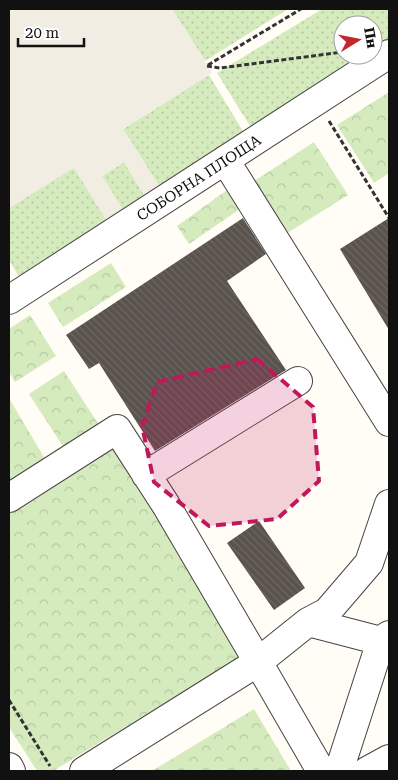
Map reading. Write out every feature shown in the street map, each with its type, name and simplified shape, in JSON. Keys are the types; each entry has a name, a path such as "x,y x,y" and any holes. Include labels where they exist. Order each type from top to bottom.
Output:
{"street":[{"name":"СОБОРНА ПЛОЩА","path":"9,300 389,54"},
{"path":"226,160 389,422"},
{"path":"146,475 298,381"},
{"path":"9,498 117,429 166,505 321,771"},
{"path":"84,771 258,662 308,622 327,612 369,563 389,504"},
{"path":"308,622 385,638 339,771"},
{"path":"367,771 389,759"},
{"path":"9,767 11,771"}],"path":[{"path":"301,9 207,66 220,68 333,53"},
{"path":"316,101 389,218"},
{"path":"9,700 50,766"}],"highlighted area":[{"path":"257,359 313,407 319,481 277,519 209,526 154,482 142,426 157,382"}],"green space":[{"path":"172,9 288,9 205,61"},
{"path":"322,9 389,9 389,47 383,51 383,15 333,15 333,65 360,65 253,131 217,73"},
{"path":"209,75 244,133 159,186 123,129"},
{"path":"389,92 389,173 374,183 337,125"},
{"path":"314,142 348,195 286,234 253,182"},
{"path":"124,162 146,198 124,212 102,176"},
{"path":"74,167 107,221 19,277 9,260 9,208"},
{"path":"227,190 240,209 189,244 177,226"},
{"path":"111,263 126,287 63,327 48,303"},
{"path":"30,315 56,356 15,382 9,372 9,329"},
{"path":"64,371 99,425 64,448 29,394"},
{"path":"9,398 48,464 9,488"},
{"path":"110,443 243,655 53,771 37,771 9,727 9,509"},
{"path":"254,709 291,771 152,771"}],"shaded area":[{"path":"9,9 172,9 212,73 123,129 167,199 146,198 124,162 102,176 131,222 107,221 74,168 9,208"}],"building":[{"path":"243,218 266,254 227,281 286,370 155,451 99,363 89,369 66,335"},
{"path":"389,218 389,330 340,249"},
{"path":"259,521 305,588 274,610 227,543"}]}
